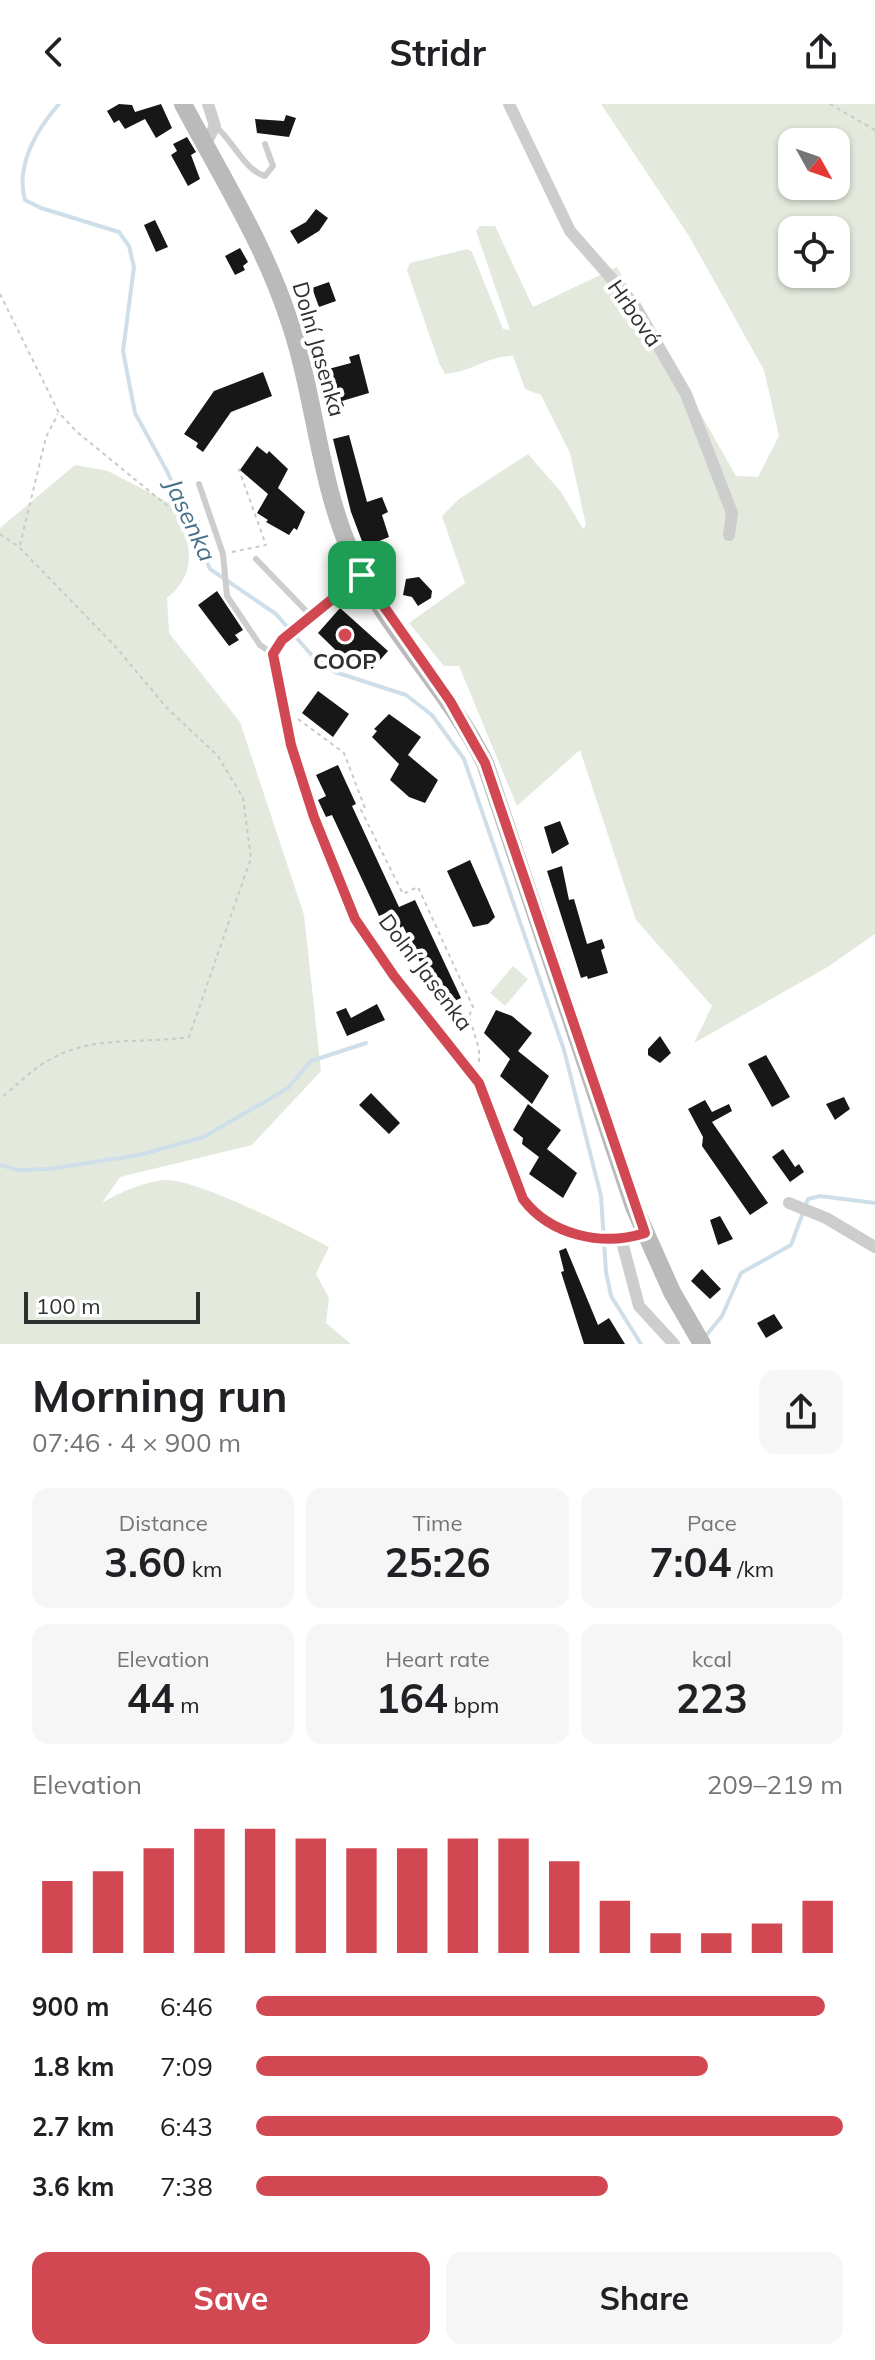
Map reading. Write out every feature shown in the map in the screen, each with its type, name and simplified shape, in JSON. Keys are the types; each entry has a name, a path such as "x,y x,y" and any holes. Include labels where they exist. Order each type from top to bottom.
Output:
{"street":[{"name":"Dolní Jasenka","path":"183,104 265,258 288,318 338,519 362,575 459,715 491,780 645,1233 695,1341"},
{"path":"205,145 215,126 208,104"},
{"name":"Hrbová","path":"509,104 570,231 634,304 686,394 732,513 729,535"},
{"path":"273,654 282,640 362,575"},
{"name":"Dolní Jasenka","path":"273,654 291,745 314,817 355,919 394,976 479,1083 529,1206 550,1223 595,1238 621,1238 645,1233"},
{"path":"789,1203 826,1218 875,1247"},
{"path":"621,1238 639,1306 674,1344"}],"lane":[{"path":"215,126 250,166 265,176 273,166 265,144"},
{"path":"199,484 223,554 227,596 260,645 273,654"},
{"path":"256,559 311,616"}],"path":[{"path":"830,104 875,130"},
{"path":"0,294 59,413 77,432 181,517 213,523"},
{"path":"19,547 46,437 59,413"},
{"path":"223,554 266,545 238,467"},
{"path":"0,534 19,547 115,646 167,708 218,756 243,798 251,858 189,1037 158,1042 98,1042 49,1060 0,1099"},
{"path":"284,708 344,753 365,808 361,810 403,894 418,887 473,1007 469,1016 479,1049 479,1083"}],"shaded area":[{"path":"601,104 875,104 875,934 826,968 694,1043 712,1006 636,920 580,750 517,806 459,666 444,666 409,623 465,583 442,516 459,499 528,454 561,492 583,529 586,525 570,453 541,395 525,389 513,356 445,374 407,270 410,263 467,249 472,252 503,329 510,330 476,231 480,226 495,226 533,307 617,267 736,476 758,477 779,436 764,370 689,236"},
{"path":"75,465 108,471 177,507 189,556 184,577 167,598 169,633 240,722 304,915 321,1071 252,1145 120,1177 102,1203 150,1183 166,1180 181,1182 248,1207 329,1247 316,1274 329,1298 326,1323 351,1344 0,1344 0,528"},
{"path":"513,966 528,979 505,1006 490,993"}],"building":[{"path":"119,104 132,105 135,112 161,104 172,128 156,138 145,119 125,129 119,120 114,123 107,111"},
{"path":"286,115 296,118 289,137 257,133 255,119 284,121"},
{"path":"187,137 196,152 191,155 200,179 188,186 171,155 177,151 173,144"},
{"path":"316,209 328,218 319,231 298,244 290,231 306,222"},
{"path":"155,220 168,247 156,252 144,225"},
{"path":"240,248 248,262 243,266 245,270 235,275 225,256"},
{"path":"329,282 336,301 319,307 312,288"},
{"path":"359,354 369,393 342,401 344,406 338,410 326,410 317,372 351,363 349,357"},
{"path":"263,372 272,396 231,412 203,452 196,447 198,443 184,434 214,391"},
{"path":"349,435 367,502 382,497 388,512 382,515 389,537 377,542 384,560 371,565 351,512 333,439"},
{"path":"257,446 267,454 269,451 288,469 278,488 305,512 297,530 294,528 289,535 257,513 268,494 240,470"},
{"path":"419,577 432,591 431,598 418,606 412,597 403,595 406,579"},
{"path":"217,591 243,630 235,635 239,640 229,646 198,605"},
{"name":"COOP","path":"340,608 388,651 372,669 355,659 350,664 318,633"},
{"path":"318,691 349,714 333,737 302,713"},
{"path":"389,714 421,737 408,755 438,780 425,803 409,797 390,780 399,764 372,737 377,731 374,729"},
{"path":"338,765 356,804 352,806 399,907 415,900 461,998 441,1007 403,926 400,928 393,910 379,916 332,815 326,817 318,800 326,796 316,775"},
{"path":"560,821 569,844 552,854 544,827"},
{"path":"470,860 495,917 488,924 473,927 447,871"},
{"path":"562,866 569,900 574,899 587,944 602,939 605,948 601,950 608,973 581,978 547,871"},
{"path":"377,1004 385,1020 347,1036 336,1012 346,1008 351,1018"},
{"path":"496,1010 512,1016 532,1033 518,1051 549,1076 532,1104 500,1076 510,1059 484,1033"},
{"path":"660,1036 671,1053 660,1063 648,1055 648,1049"},
{"path":"766,1055 790,1097 772,1107 748,1064"},
{"path":"371,1093 400,1123 389,1134 359,1105"},
{"path":"844,1097 850,1109 835,1120 826,1104"},
{"path":"705,1100 712,1112 729,1104 732,1111 712,1122 768,1203 750,1215 702,1146 703,1137 688,1109"},
{"path":"528,1104 561,1130 547,1149 577,1173 563,1198 529,1174 539,1157 522,1144 523,1138 513,1130"},
{"path":"783,1149 795,1167 799,1164 804,1172 790,1182 772,1157"},
{"path":"720,1216 733,1239 718,1245 710,1220"},
{"path":"566,1248 598,1325 609,1318 625,1344 584,1344 561,1272 564,1271 559,1251"},
{"path":"702,1269 721,1289 710,1299 691,1281"},
{"path":"774,1314 783,1328 766,1338 757,1323"}],"waterway":[{"name":"Jasenka","path":"59,104 30,149 23,174 25,200 41,208 119,232 129,246 134,267 123,351 135,413 168,473 210,569 276,614 315,659 335,672 406,695 432,715 464,759 564,1050 601,1196 606,1272 611,1296 641,1344"},
{"path":"0,1165 19,1170 49,1169 139,1155 204,1137 288,1088 311,1061 366,1043"},
{"path":"704,1338 722,1316 741,1273 791,1245 808,1199 820,1196 875,1203"}],"place":[{"name":"COOP","path":"345,635"}],"route":[{"path":"362,575 450,701 485,763 612,1145 645,1233 621,1238 577,1235 534,1213 523,1199 479,1083 394,976 355,919 314,817 291,745 273,654 282,640 362,575"}]}
